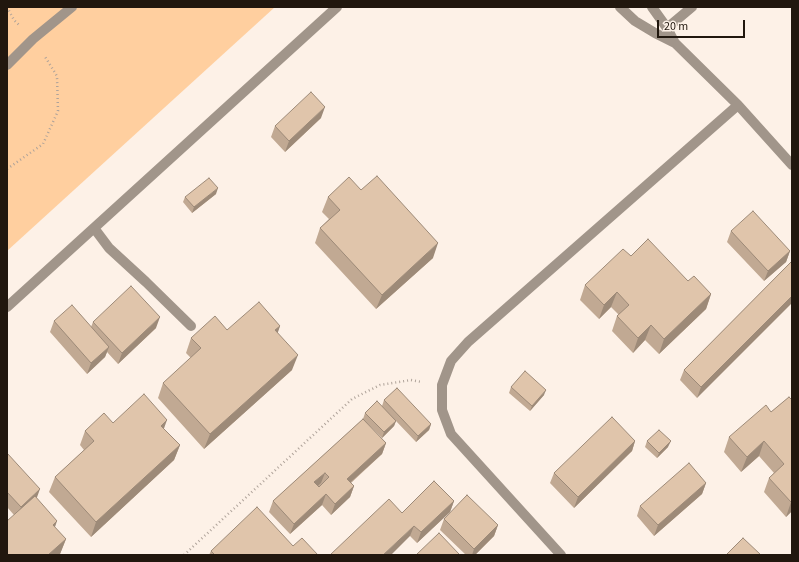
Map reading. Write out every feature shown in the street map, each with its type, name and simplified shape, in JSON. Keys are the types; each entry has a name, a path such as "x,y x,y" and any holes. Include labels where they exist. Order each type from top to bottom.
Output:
{"street":[{"path":"7,65 33,38 72,7"},
{"path":"7,307 337,7"},
{"path":"620,7 635,21 675,43"},
{"path":"652,7 667,28 675,43 738,105 792,165"},
{"path":"667,28 692,7"},
{"path":"561,555 451,434 442,410 442,385 451,361 468,342 738,105"},
{"path":"94,228 109,248 190,326"}],"path":[{"path":"7,7 14,20 33,38 57,76 58,111 43,144 7,169"},
{"path":"184,555 352,399 380,385 411,380 442,385"}],"shaded area":[{"path":"7,7 275,7 7,251"}],"building":[{"path":"311,92 325,107 289,141 275,126"},
{"path":"377,176 438,243 382,295 320,228 340,210 328,197 349,177 361,190"},
{"path":"209,178 218,188 194,207 185,197"},
{"path":"753,211 790,251 768,271 731,231"},
{"path":"648,239 688,281 694,276 711,294 664,339 651,325 638,338 617,316 629,305 617,292 604,305 585,285 623,249 631,256"},
{"path":"792,261 792,296 701,387 684,370"},
{"path":"131,286 160,317 122,353 93,322"},
{"path":"259,302 280,326 275,330 298,355 210,434 163,383 201,348 191,338 215,316 227,330"},
{"path":"72,305 109,347 91,363 54,321"},
{"path":"525,371 546,390 532,406 511,387"},
{"path":"397,388 431,424 418,436 384,400"},
{"path":"144,394 167,420 161,426 180,445 96,522 55,477 94,441 85,431 104,413 113,423"},
{"path":"789,397 792,400 791,502 769,478 784,464 764,441 747,457 729,437 766,405 771,412"},
{"path":"377,401 396,421 384,432 365,413"},
{"path":"612,417 635,441 578,497 554,473"},
{"path":"363,419 386,443 347,479 354,486 335,504 326,494 294,524 273,501","holes":["325,473 329,477 319,487 314,482"]},
{"path":"659,430 671,441 659,453 647,441"},
{"path":"7,453 40,489 21,507 7,492"},
{"path":"689,463 706,483 658,525 640,506"},
{"path":"434,481 454,501 421,532 414,526 383,555 330,555 389,499 402,513"},
{"path":"467,495 498,525 474,549 444,519"},
{"path":"35,496 57,521 53,525 66,539 48,555 7,555 7,521"},
{"path":"257,507 293,546 302,538 318,555 215,555 211,551"},
{"path":"439,533 459,554 416,555"},
{"path":"743,538 761,555 726,555"}]}
